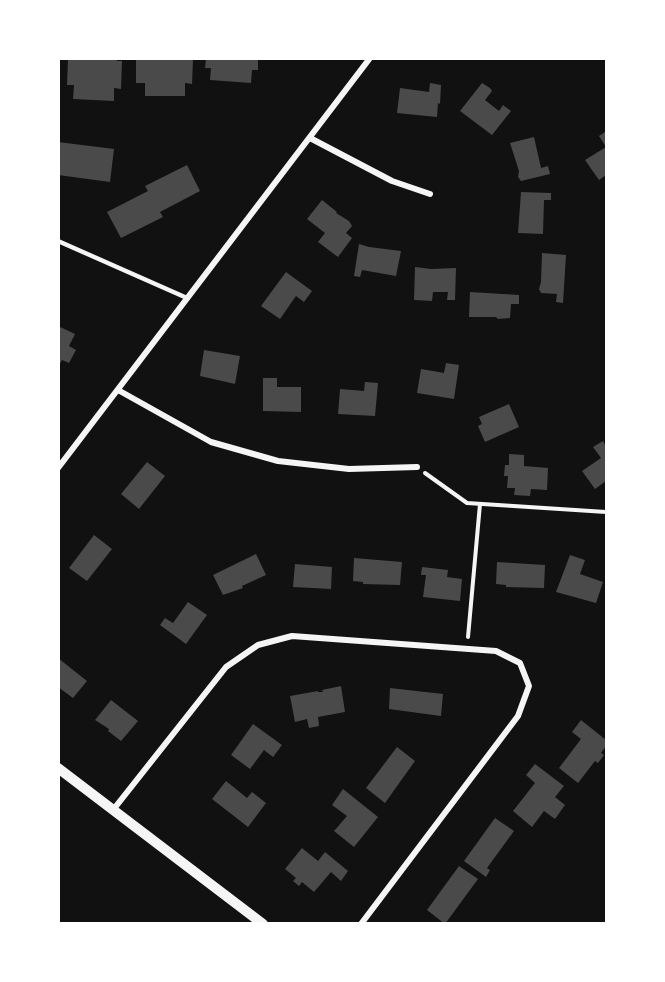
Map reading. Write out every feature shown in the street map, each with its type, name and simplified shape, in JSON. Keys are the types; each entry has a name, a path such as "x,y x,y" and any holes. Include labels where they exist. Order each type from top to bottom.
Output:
{"street":[{"path":"58,468 370,58"},
{"path":"310,138 392,181 430,194"},
{"path":"118,390 212,442 278,461 349,469 417,467"},
{"path":"113,810 226,667 258,645 291,636 496,651 520,663 529,686 518,716 361,924"},
{"path":"58,768 263,924"}],"lane":[{"path":"58,241 187,298"}],"path":[{"path":"417,467 467,503 606,512"},
{"path":"467,649 480,504"}],"building":[{"path":"117,58 117,61 122,61 121,89 114,88 114,101 73,99 74,85 67,85 68,59"},
{"path":"136,58 193,59 192,84 185,83 185,96 145,96 145,83 136,83"},
{"path":"206,58 258,58 258,70 252,70 251,83 210,80 211,68 205,68"},
{"path":"430,83 441,85 437,117 397,113 400,88 429,92"},
{"path":"482,83 492,91 485,100 499,111 503,105 511,111 492,135 460,111"},
{"path":"606,133 606,147 599,136"},
{"path":"534,137 541,168 548,166 550,174 521,181 510,143"},
{"path":"58,142 114,149 110,182 58,175"},
{"path":"606,147 606,175 599,180 585,160"},
{"path":"187,165 200,191 160,212 163,217 121,238 107,212 148,191 145,186"},
{"path":"521,192 551,193 551,200 544,200 543,234 518,233"},
{"path":"322,200 349,221 352,226 346,233 352,238 338,257 318,242 325,233 307,219"},
{"path":"359,244 401,251 396,276 362,270 360,277 354,276"},
{"path":"542,253 566,255 563,303 556,302 557,294 541,293 539,289"},
{"path":"415,267 456,268 455,300 447,300 448,292 433,292 432,301 414,300"},
{"path":"286,272 312,291 304,302 296,296 280,319 261,306"},
{"path":"470,292 519,295 519,304 511,304 510,318 469,317"},
{"path":"58,326 75,334 69,346 76,350 69,363 62,360 58,367"},
{"path":"204,350 240,356 235,384 200,376"},
{"path":"446,363 459,365 454,399 417,393 421,369 444,373"},
{"path":"263,378 277,378 277,387 301,387 301,412 263,411"},
{"path":"365,382 378,383 375,416 338,414 340,389 364,391"},
{"path":"509,404 519,427 485,442 478,426 482,424 479,417"},
{"path":"603,441 606,447 606,481 595,489 582,471 601,458 593,447"},
{"path":"509,454 524,455 524,466 548,468 547,490 531,489 530,496 514,495 515,488 507,488 508,476 504,476 505,465 509,465"},
{"path":"147,462 165,476 139,509 121,494"},
{"path":"94,535 112,549 87,581 69,568"},
{"path":"256,554 266,575 242,586 243,588 223,595 213,575"},
{"path":"570,555 585,560 580,574 603,582 596,603 556,592"},
{"path":"354,558 402,562 400,585 363,584 363,582 353,581"},
{"path":"497,562 545,565 544,588 506,587 506,585 496,584"},
{"path":"295,564 332,567 331,589 293,587"},
{"path":"422,567 448,570 447,577 462,579 460,601 423,597 426,575 421,575"},
{"path":"188,602 207,615 186,644 160,625 165,618 173,623"},
{"path":"58,658 87,681 73,698 58,687"},
{"path":"341,686 345,712 318,717 319,726 309,728 307,719 295,722 290,696 323,692 322,690"},
{"path":"390,688 443,694 441,716 389,709"},
{"path":"111,700 138,721 121,741 95,720"},
{"path":"581,720 606,740 606,746 601,753 604,755 598,763 595,761 578,783 559,768 581,739 572,732"},
{"path":"253,724 282,745 273,757 264,750 250,769 231,755"},
{"path":"397,747 415,761 385,803 366,788"},
{"path":"535,764 564,786 555,797 565,805 555,819 544,811 532,827 513,811 535,783 526,775"},
{"path":"226,781 247,798 252,792 266,803 248,827 212,799"},
{"path":"343,789 378,817 354,847 334,831 347,816 332,805"},
{"path":"495,818 514,831 487,868 490,870 486,877 464,861"},
{"path":"302,848 318,861 325,852 348,871 341,881 331,872 314,892 302,882 299,886 293,881 296,878 285,869"},
{"path":"459,866 478,879 445,924 427,910"}]}
